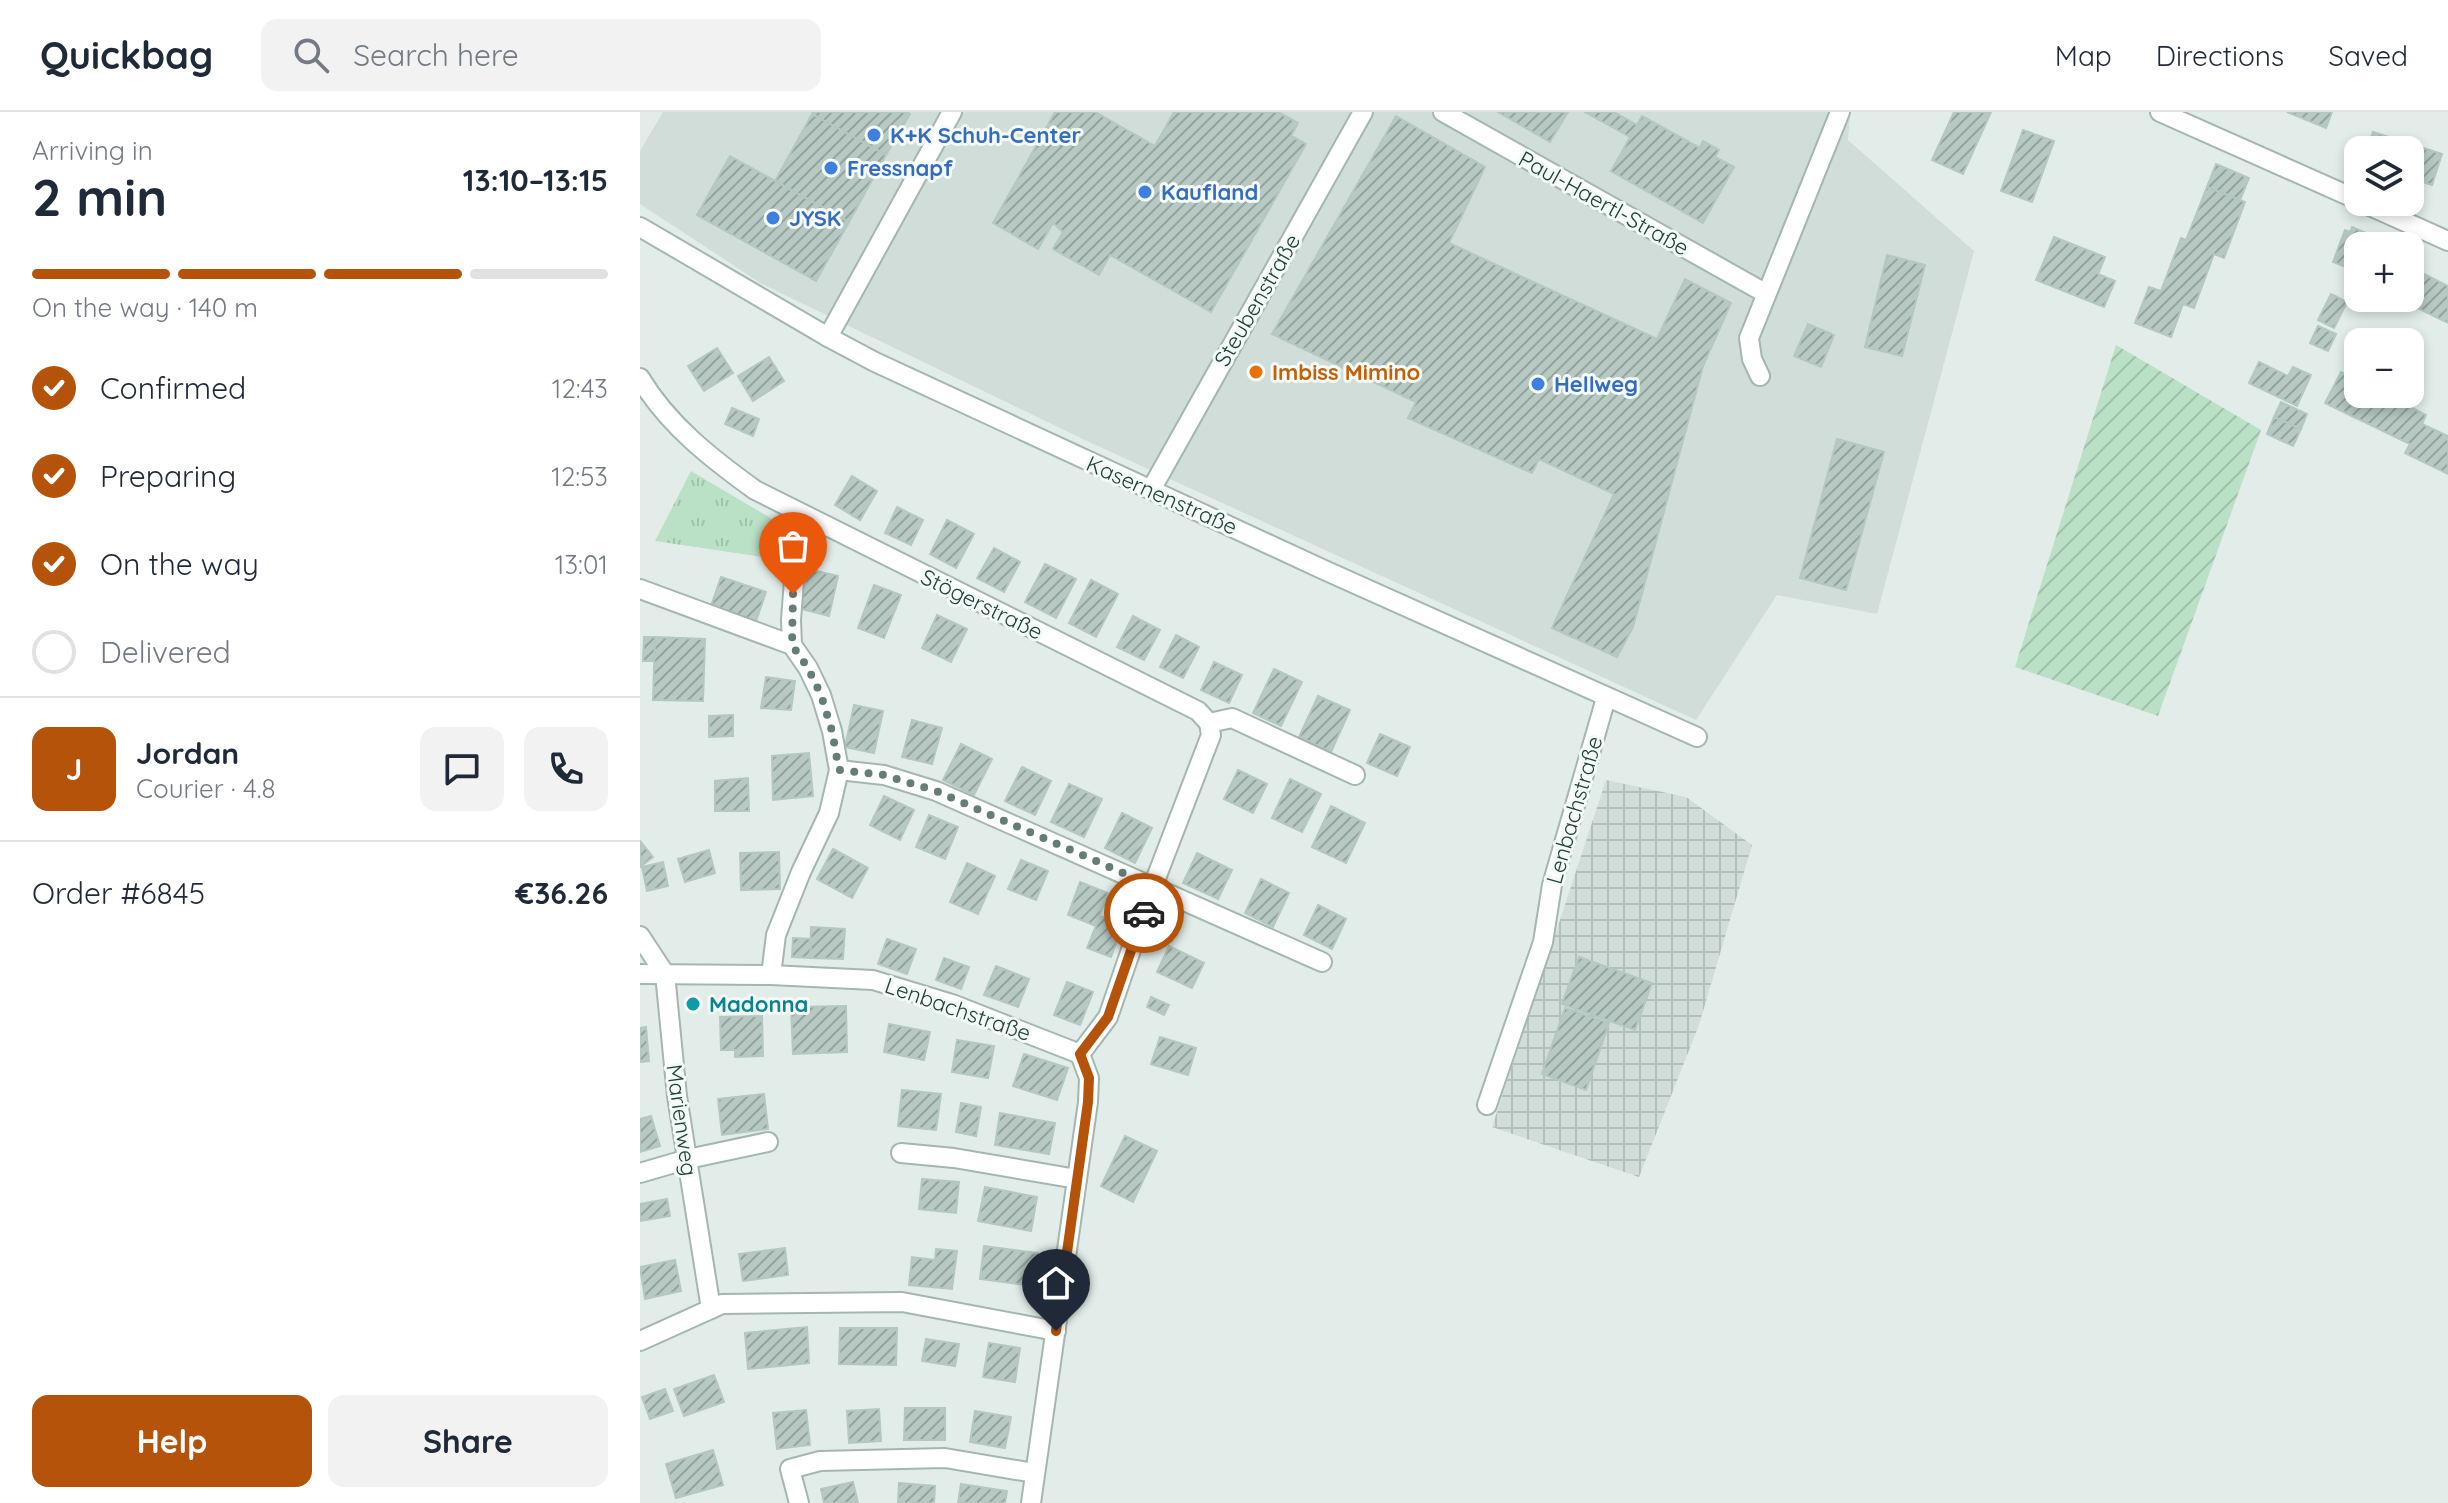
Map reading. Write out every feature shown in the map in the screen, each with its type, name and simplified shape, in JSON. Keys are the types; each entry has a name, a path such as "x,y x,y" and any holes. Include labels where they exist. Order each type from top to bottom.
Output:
{"street":[{"path":"828,337 952,112"},
{"name":"Steubenstraße","path":"1152,488 1363,112"},
{"name":"Paul-Haertl-Straße","path":"1443,112 1765,293"},
{"path":"1760,376 1752,359 1749,338 1840,112"},
{"path":"2160,112 2344,194"},
{"path":"2393,216 2448,241"},
{"name":"Kasernenstraße","path":"640,227 828,337 1322,569 1697,737"},
{"name":"Stögerstraße","path":"640,378 677,425 711,458 755,490 1187,705 1209,723"},
{"path":"771,975 776,935 829,813 839,770 821,695 792,645 799,513"},
{"path":"640,589 792,645"},
{"name":"Lenbachstraße","path":"1487,1105 1543,942 1552,885 1606,698"},
{"path":"1031,1503 1088,1102 1089,1078 1080,1054 1108,1017 1153,886 1211,735 1209,723 1232,718 1355,775"},
{"path":"839,770 884,775 936,791 1322,962"},
{"name":"Marienweg","path":"640,936 665,974 677,1096 711,1309"},
{"name":"Lenbachstraße","path":"640,974 873,980 952,1004 1080,1054"},
{"path":"640,1173 768,1142"},
{"path":"901,1153 954,1158 1077,1179"},
{"path":"640,1341 722,1304 902,1302 1056,1331"},
{"path":"799,1503 790,1469 820,1461 945,1458 1034,1473"}],"shaded area":[{"path":"663,112 1850,112 1848,140 1974,251 1877,614 1777,595 1696,720 1087,441 762,284 640,204 640,151"},
{"path":"1606,780 1686,797 1752,845 1699,1025 1639,1177 1492,1127"}],"green space":[{"path":"2116,345 2261,430 2158,716 2015,667"},
{"path":"691,471 772,519 763,557 655,541"}],"building":[{"name":"K+K Schuh-Center","path":"813,112 907,112 910,114 886,155"},
{"name":"Kaufland","path":"1055,112 1095,112 1155,146 1174,112 1278,112 1298,123 1291,136 1306,144 1211,312 1110,255 1099,275 1053,249 1063,232 1053,223 1038,249 993,223"},
{"path":"1498,112 1568,112 1550,142"},
{"path":"1585,112 1614,112 1637,125 1630,137"},
{"path":"1954,112 1991,112 1963,174 1932,160"},
{"path":"2287,112 2332,112 2326,128"},
{"name":"Fressnapf","path":"812,114 886,155 849,222 775,181"},
{"name":"Hellweg","path":"1396,116 1485,167 1449,243 1657,339 1685,279 1731,303 1703,366 1633,627 1617,657 1552,628 1614,494 1539,459 1532,473 1408,418 1416,402 1272,334"},
{"path":"1642,116 1700,148 1703,141 1719,150 1715,157 1734,167 1703,223 1611,171"},
{"path":"2023,130 2054,141 2032,202 2001,191"},
{"path":"2424,148 2442,154 2432,185 2424,182"},
{"name":"JYSK","path":"730,156 849,222 816,281 697,215"},
{"path":"2216,164 2249,178 2240,200 2207,187"},
{"path":"2207,187 2245,202 2224,258 2214,254 2194,308 2183,304 2171,337 2135,323 2149,287 2161,291 2181,238 2186,240"},
{"path":"2344,233 2344,266 2333,262"},
{"path":"2054,237 2105,257 2098,274 2115,281 2104,307 2036,280"},
{"path":"1887,255 1925,265 1902,356 1865,347"},
{"path":"2424,274 2448,286 2448,323 2424,311"},
{"path":"2331,294 2344,300 2344,308 2334,328 2318,320"},
{"path":"1808,324 1834,335 1821,367 1794,356"},
{"path":"2318,326 2336,334 2328,351 2310,343"},
{"path":"717,348 733,373 704,391 688,366"},
{"path":"769,357 784,381 753,401 738,376"},
{"path":"2259,362 2288,376 2293,367 2311,375 2297,406 2249,383"},
{"path":"2341,372 2344,374 2344,408 2412,408 2426,415 2422,424 2448,436 2448,474 2405,453 2410,444 2325,403"},
{"path":"2281,402 2307,414 2301,429 2274,417"},
{"path":"732,408 759,419 753,436 725,424"},
{"path":"2274,417 2301,429 2293,446 2267,434"},
{"path":"1837,439 1884,452 1846,590 1800,578"},
{"path":"852,476 877,491 860,520 835,505"},
{"path":"897,507 923,520 911,545 885,533"},
{"path":"947,520 974,534 956,568 930,554"},
{"path":"994,548 1020,562 1004,592 977,578"},
{"path":"1045,564 1076,579 1056,618 1025,602"},
{"path":"808,569 838,576 829,616 798,608"},
{"path":"721,577 766,592 756,621 711,606"},
{"path":"1091,580 1118,594 1096,637 1069,623"},
{"path":"874,585 901,595 884,638 858,628"},
{"path":"937,615 967,629 951,662 922,648"},
{"path":"1133,616 1160,630 1144,660 1117,647"},
{"path":"1176,635 1199,647 1183,678 1160,667"},
{"path":"644,637 655,637 655,661 643,661"},
{"path":"655,637 705,639 703,701 653,700"},
{"path":"1214,662 1242,675 1229,703 1201,690"},
{"path":"1274,669 1302,682 1281,726 1253,713"},
{"path":"766,677 795,681 791,710 761,708"},
{"path":"1318,696 1350,710 1331,752 1299,737"},
{"path":"854,705 883,711 874,753 845,747"},
{"path":"733,715 733,736 709,737 709,716"},
{"path":"912,720 942,728 932,764 902,757"},
{"path":"1380,734 1410,747 1397,776 1367,763"},
{"path":"961,744 992,759 974,795 943,780"},
{"path":"809,753 813,796 773,800 772,756"},
{"path":"1022,767 1051,781 1035,815 1005,801"},
{"path":"1238,770 1267,784 1253,813 1224,799"},
{"path":"748,778 749,811 715,811 715,781"},
{"path":"1290,779 1321,794 1302,832 1272,818"},
{"path":"1069,784 1102,799 1084,837 1051,822"},
{"path":"884,796 914,810 900,840 870,825"},
{"path":"1331,806 1365,823 1346,863 1312,847"},
{"path":"1122,813 1152,828 1135,863 1105,848"},
{"path":"929,815 958,827 945,859 916,847"},
{"path":"640,841 653,857 640,867"},
{"path":"833,849 868,868 852,898 817,879"},
{"path":"709,850 715,873 685,882 678,859"},
{"path":"779,852 780,889 741,890 740,853"},
{"path":"1197,853 1232,870 1218,899 1183,883"},
{"path":"1021,860 1048,871 1036,900 1008,889"},
{"path":"663,862 668,886 647,891 642,867"},
{"path":"967,863 995,876 978,914 950,902"},
{"path":"1261,879 1289,893 1273,927 1245,913"},
{"path":"1080,882 1108,893 1096,926 1068,915"},
{"path":"1318,905 1346,919 1332,949 1304,935"},
{"path":"1100,916 1123,925 1111,957 1087,948"},
{"path":"811,927 845,929 843,959 810,958"},
{"path":"793,938 811,939 810,958 792,957"},
{"path":"887,939 916,949 907,974 878,964"},
{"path":"1169,946 1204,963 1192,988 1157,972"},
{"path":"1579,957 1652,983 1635,1030 1562,1004"},
{"path":"944,958 969,967 961,989 936,980"},
{"path":"996,966 1029,979 1018,1007 984,995"},
{"path":"1067,982 1093,992 1080,1025 1054,1015"},
{"path":"1151,997 1169,1005 1164,1015 1147,1007"},
{"path":"846,1006 847,1052 793,1054 791,1007"},
{"path":"1565,1008 1609,1023 1586,1090 1542,1074"},
{"path":"762,1016 763,1056 735,1057 735,1050 721,1050 720,1017"},
{"path":"889,1024 930,1032 924,1060 884,1052"},
{"path":"646,1027 649,1061 640,1062 640,1028"},
{"path":"1160,1037 1196,1048 1188,1075 1151,1064"},
{"path":"957,1040 994,1046 988,1078 952,1072"},
{"path":"1024,1054 1068,1068 1057,1100 1013,1086"},
{"path":"902,1090 941,1094 936,1130 898,1126"},
{"path":"764,1094 768,1129 722,1135 718,1099"},
{"path":"961,1103 981,1107 976,1136 956,1132"},
{"path":"1000,1113 1055,1123 1049,1154 995,1145"},
{"path":"651,1116 660,1146 640,1152 640,1119"},
{"path":"1125,1136 1157,1151 1133,1202 1101,1186"},
{"path":"922,1179 959,1182 956,1213 919,1209"},
{"path":"985,1187 1037,1197 1031,1231 978,1221"},
{"path":"667,1199 670,1216 640,1221 640,1204"},
{"path":"984,1246 1038,1253 1034,1286 980,1279"},
{"path":"785,1248 788,1275 743,1281 739,1254"},
{"path":"936,1249 957,1251 952,1289 909,1285 912,1257 935,1260"},
{"path":"675,1260 681,1291 645,1299 640,1267"},
{"path":"807,1327 809,1363 748,1369 745,1333"},
{"path":"840,1328 897,1328 896,1365 839,1364"},
{"path":"926,1339 959,1344 955,1366 922,1361"},
{"path":"989,1343 1020,1348 1015,1382 983,1377"},
{"path":"714,1375 724,1402 684,1416 674,1389"},
{"path":"665,1389 673,1411 650,1419 642,1397"},
{"path":"905,1408 945,1408 945,1440 904,1440"},
{"path":"879,1409 881,1441 849,1443 847,1411"},
{"path":"806,1410 810,1445 777,1449 773,1413"},
{"path":"975,1411 1011,1417 1005,1448 970,1442"},
{"path":"713,1450 723,1485 676,1498 666,1464"},
{"path":"853,1482 858,1503 824,1503 821,1489"},
{"path":"899,1483 935,1486 934,1503 898,1503"},
{"path":"961,1484 1007,1491 1005,1503 958,1503"}],"way so far":[{"path":"793,594 792,645 821,695 839,770 884,775 936,791 1153,886 1144,913"}],"place":[{"name":"K+K Schuh-Center","path":"874,135"},
{"name":"Fressnapf","path":"831,168"},
{"name":"Kaufland","path":"1145,192"},
{"name":"JYSK","path":"773,218"},
{"name":"Imbiss Mimino","path":"1256,372"},
{"name":"Hellweg","path":"1538,384"},
{"name":"Madonna","path":"693,1004"}],"route":[{"path":"1056,1331 1088,1102 1089,1078 1080,1054 1108,1017 1144,913"}]}
